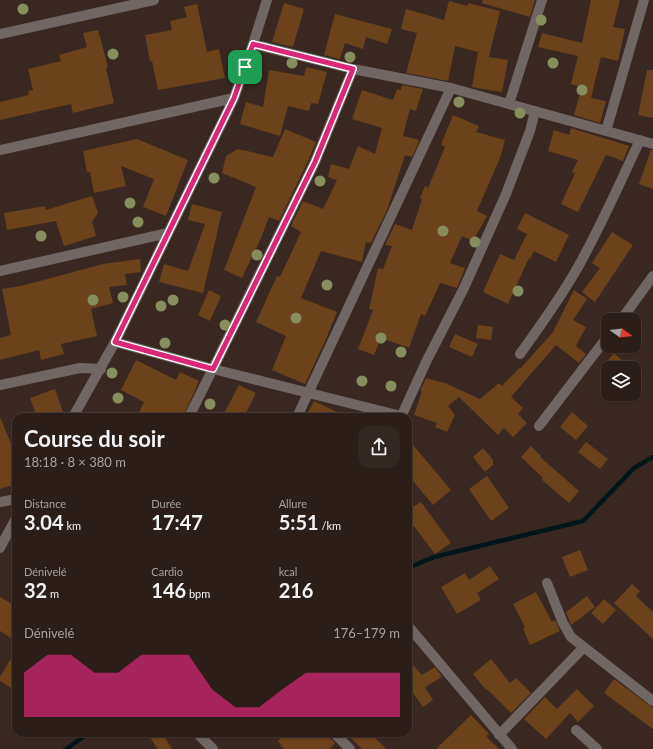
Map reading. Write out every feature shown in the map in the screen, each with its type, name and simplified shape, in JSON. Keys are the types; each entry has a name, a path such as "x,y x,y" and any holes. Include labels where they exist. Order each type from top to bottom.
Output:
{"street":[{"path":"0,34 154,0"},
{"path":"75,413 115,342 234,98 267,0"},
{"path":"509,104 542,0"},
{"path":"606,131 644,0"},
{"path":"253,44 353,69 450,88 653,144"},
{"path":"191,413 315,162 353,69"},
{"path":"299,413 450,88"},
{"path":"0,150 234,98"},
{"path":"402,413 426,362 464,288 496,216 527,138 535,111"},
{"path":"520,354 551,311 578,267 602,221 640,140"},
{"path":"0,270 168,233"},
{"path":"625,313 653,276"},
{"path":"115,342 213,369 389,413"},
{"path":"539,426 601,345"},
{"path":"0,385 80,368 101,369"},
{"path":"0,502 12,500"},
{"path":"0,548 12,526"},
{"path":"547,583 563,623 571,637 653,701"},
{"path":"412,632 512,749"},
{"path":"499,735 584,647"},
{"path":"576,730 597,749"},
{"path":"201,737 213,749"},
{"path":"338,737 350,749"}],"building":[{"path":"483,0 535,0 530,17 482,3"},
{"path":"591,0 620,0 613,27 625,29 618,61 601,57 591,98 606,101 600,123 574,115 582,87 571,84 578,56 538,47 542,33 582,43"},
{"path":"449,1 468,6 468,3 500,11 489,57 508,60 502,92 472,87 478,52 455,46 448,81 406,73 417,33 401,29 406,9 444,20"},
{"path":"284,3 304,9 293,47 272,42"},
{"path":"197,4 207,52 219,49 225,78 158,90 145,35 172,30 170,21 187,17 184,7"},
{"path":"335,14 392,29 387,44 366,37 363,49 345,43 340,59 324,55"},
{"path":"98,30 108,67 106,68 114,103 73,113 71,104 0,120 0,102 29,95 28,91 33,90 28,69 61,61 59,55 87,47 83,33"},
{"path":"306,67 327,72 318,104 311,103 309,111 288,106 280,136 240,124 246,102 263,107 269,70 304,76"},
{"path":"647,70 653,70 653,118 638,115"},
{"path":"402,85 423,89 416,111 410,109 403,136 419,140 418,144 412,157 405,155 387,210 371,243 366,242 362,262 321,251 301,298 337,312 305,384 272,370 286,336 256,322 277,276 280,277 301,232 291,226 303,201 323,209 337,180 328,177 331,164 349,169 358,146 375,154 382,128 352,119 362,90 393,100 397,89 401,90"},
{"path":"453,115 479,126 476,132 505,140 500,158 477,211 487,216 473,241 462,236 450,263 465,268 457,288 440,283 425,316 421,314 409,348 381,338 374,355 358,349 373,310 369,309 378,268 383,269 392,246 385,245 395,224 412,230 422,199 420,198 425,186 428,188 445,147 441,145"},
{"path":"571,128 629,146 623,161 606,155 578,212 561,204 575,173 572,172 578,160 548,151 554,130 569,135"},
{"path":"285,129 316,142 279,221 269,217 242,278 224,270 256,187 222,173 226,156 238,149 273,157"},
{"path":"137,139 188,160 166,216 143,207 154,179 121,166 126,186 94,193 90,172 87,172 83,151"},
{"path":"651,150 653,150 653,189 639,184"},
{"path":"92,196 98,213 92,222 96,236 64,246 56,221 7,230 4,213 45,206 46,210"},
{"path":"192,204 222,212 203,293 159,282 164,264 188,271 205,224 188,220"},
{"path":"525,213 569,235 556,262 534,251 530,259 529,258 508,304 483,292 500,254 514,260 527,234 517,229"},
{"path":"612,232 633,245 595,302 582,292 600,268 592,263"},
{"path":"140,259 141,272 125,274 127,285 109,287 113,303 91,309 97,336 61,344 64,354 41,360 39,350 0,360 0,338 11,335 2,289 21,286 103,264"},
{"path":"209,290 221,296 210,321 198,315"},
{"path":"574,290 587,299 573,320 586,327 576,346 586,354 579,363 556,345 511,397 523,408 518,414 527,423 513,437 504,428 498,435 459,397 448,406 455,415 447,432 435,427 437,423 414,415 422,391 420,391 426,378 445,383 480,399 499,383 502,386 519,368 520,369 553,332"},
{"path":"478,325 493,327 491,340 476,338"},
{"path":"455,334 478,344 472,357 449,347"},
{"path":"614,353 623,361 607,361"},
{"path":"136,360 176,380 180,372 199,381 185,413 139,413 144,402 121,390"},
{"path":"239,385 256,393 246,413 224,413"},
{"path":"55,389 63,412 36,413 30,398"},
{"path":"314,401 339,413 308,413"},
{"path":"572,412 588,426 576,440 560,427"},
{"path":"0,417 12,446 12,485 0,489"},
{"path":"586,442 608,459 600,469 578,452"},
{"path":"412,444 451,490 433,505 412,480"},
{"path":"531,446 541,456 540,457 579,491 569,503 541,479 543,478 521,457"},
{"path":"483,448 493,460 493,465 485,472 473,457"},
{"path":"487,476 509,508 491,521 469,489"},
{"path":"421,502 451,543 435,554 414,526 412,527 412,508"},
{"path":"580,550 588,570 570,577 562,557"},
{"path":"490,566 499,579 477,593 481,600 457,614 441,587 465,573 469,580"},
{"path":"632,584 640,591 636,596 653,612 653,639 614,603"},
{"path":"536,592 552,622 555,620 560,631 530,645 523,628 525,627 513,604"},
{"path":"587,596 595,607 571,625 566,612"},
{"path":"0,597 12,604 12,638 0,631"},
{"path":"604,599 616,610 603,624 591,613"},
{"path":"12,657 12,688 0,681 0,677"},
{"path":"491,659 510,683 516,678 531,693 511,713 487,689 486,690 473,674"},
{"path":"412,664 422,675 435,667 442,677 425,687 433,700 423,707 412,692"},
{"path":"614,679 653,708 653,729 604,693"},
{"path":"577,689 594,706 578,722 570,713 546,739 524,719 545,697 557,709"},
{"path":"471,715 489,734 486,736 499,749 436,749"},
{"path":"150,737 164,737 172,749 158,749"},
{"path":"282,737 329,737 335,743 329,749 284,749 278,741"},
{"path":"350,737 374,737 386,749 362,749"}],"waterway":[{"path":"412,566 434,557 583,521 634,468 653,457"},
{"path":"66,749 83,737"}],"route":[{"path":"253,44 353,69 315,162 213,369 115,342 234,98 245,67 253,44"}]}
